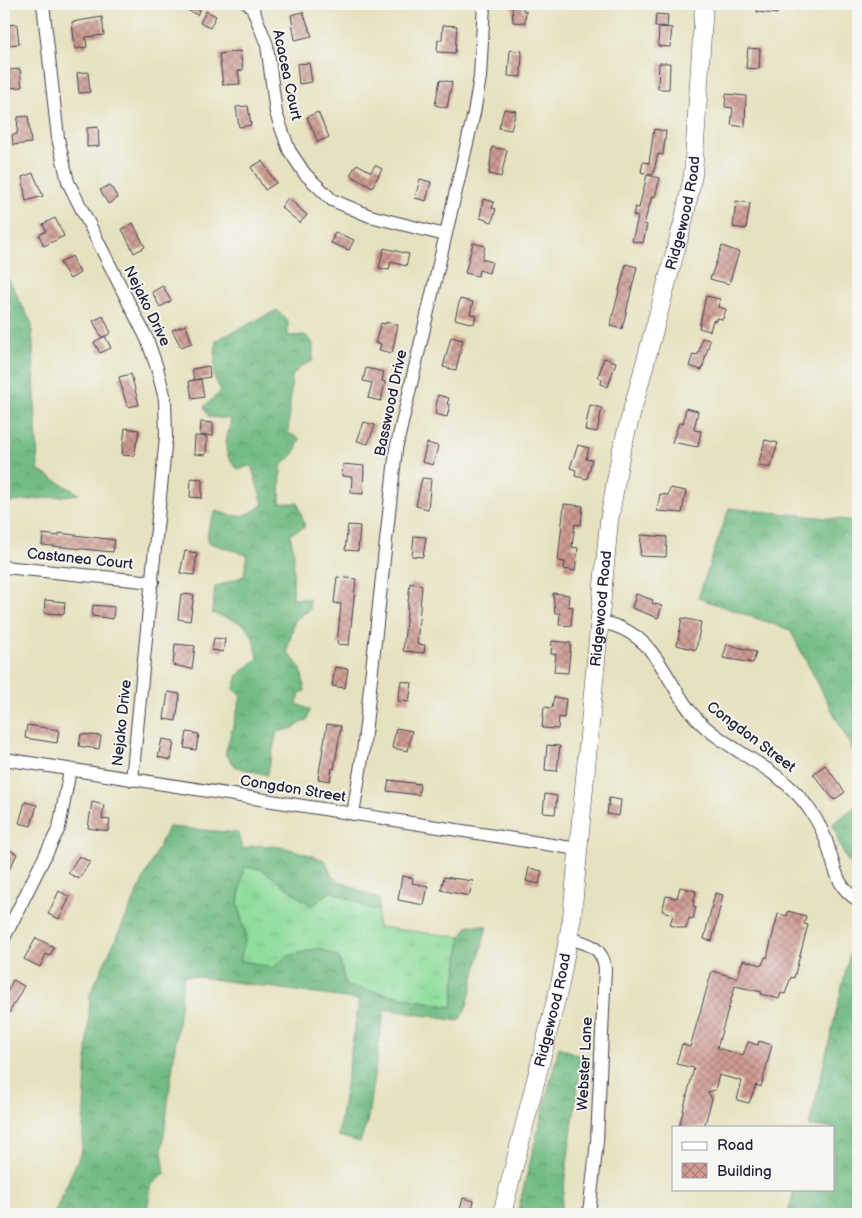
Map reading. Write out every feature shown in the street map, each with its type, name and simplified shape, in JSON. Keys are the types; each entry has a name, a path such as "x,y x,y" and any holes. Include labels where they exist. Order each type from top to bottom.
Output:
{"main road":[{"name":"Ridgewood Road","path":"502,1214 560,984 568,938 609,521 621,452 684,219 693,175 704,4"}],"street":[{"name":"Nejako Drive","path":"43,4 58,138 68,182 147,339 165,400 166,437 132,780"},
{"name":"Acacea Court","path":"248,4 252,7 267,45 276,113 289,150 305,174 332,200 370,216 445,235"},
{"name":"Basswood Drive","path":"353,814 364,743 396,449 474,113 480,77 484,4"},
{"name":"Castanea Court","path":"4,567 153,582"},
{"name":"Congdon Street","path":"600,622 624,628 637,637 658,658 693,715 704,726 783,780 798,794 809,808 825,838 838,879 850,895 858,900"},
{"name":"Congdon Street","path":"4,759 578,849"},
{"path":"4,938 59,828 70,770"},
{"name":"Webster Lane","path":"568,938 596,947 602,956 605,968 597,1140 588,1214"}],"green space":[{"path":"4,276 7,276 32,324 38,470 79,494 4,503"},
{"path":"277,310 288,321 288,336 305,335 313,343 313,361 301,366 292,376 288,433 300,439 294,454 281,466 280,503 298,503 305,527 290,534 294,554 293,598 309,599 310,610 295,619 287,651 301,669 305,691 300,693 297,704 310,710 307,720 291,729 277,732 267,775 236,767 225,754 241,697 234,689 238,675 258,658 249,630 239,622 212,613 215,587 244,576 247,555 207,542 209,525 216,511 241,516 246,515 263,504 251,465 239,470 229,458 226,440 231,419 209,417 204,407 221,391 214,376 216,340"},
{"path":"729,508 858,521 858,760 790,630 698,598"},
{"path":"858,804 858,878 842,851 833,824"},
{"path":"168,827 238,833 242,849 262,845 273,846 294,850 325,860 333,878 380,900 378,911 331,891 312,906 261,869 244,867 238,903 246,937 240,960 273,968 287,956 320,948 339,958 346,986 452,1007 461,937 469,925 487,926 467,1006 459,1021 384,1009 367,1123 360,1142 338,1136 359,1000 184,975 162,1151 165,1174 152,1184 146,1214 54,1214 82,1150 90,994"},
{"path":"243,866 261,869 312,906 331,891 378,911 377,927 461,937 452,1007 346,986 339,958 287,956 273,968 240,960 246,937 238,903"},
{"path":"858,919 858,1214 788,1214 794,1190 834,1190 834,1126 809,1126"},
{"path":"559,1047 582,1057 560,1214 517,1214"}],"building":[{"path":"176,4 203,4 197,15"},
{"path":"512,4 523,4 523,11 526,11 525,23 513,22"},
{"path":"758,4 778,4 777,14 757,12"},
{"path":"206,11 216,16 210,28 200,23"},
{"path":"303,12 312,36 295,40 291,15"},
{"path":"656,14 668,15 667,27 655,26"},
{"path":"102,17 104,35 86,37 87,47 75,49 72,22"},
{"path":"17,24 19,44 8,45 6,25"},
{"path":"443,25 457,26 455,53 437,52 438,40 442,40"},
{"path":"659,27 672,28 670,47 658,46"},
{"path":"748,48 760,49 759,69 746,68"},
{"path":"510,50 522,51 521,77 508,76"},
{"path":"240,51 243,70 238,71 240,84 223,85 219,54"},
{"path":"309,63 312,82 299,84 297,64"},
{"path":"659,63 670,63 669,89 658,89"},
{"path":"20,69 22,87 10,88 8,70"},
{"path":"88,72 90,92 79,93 77,73"},
{"path":"440,80 452,82 447,108 435,105"},
{"path":"726,94 746,96 745,127 731,125 733,108 725,107"},
{"path":"248,106 251,125 239,127 236,107"},
{"path":"504,109 516,111 511,130 499,128"},
{"path":"318,112 329,137 318,142 307,117"},
{"path":"28,116 31,143 13,145 12,135 17,134 18,117"},
{"path":"98,127 99,146 87,147 87,128"},
{"path":"654,129 666,131 663,155 658,154 653,175 641,172 643,162 649,163"},
{"path":"492,147 507,150 501,177 489,174"},
{"path":"262,161 276,183 265,190 251,167"},
{"path":"357,164 371,172 375,165 382,169 372,188 350,175"},
{"path":"33,173 43,196 26,201 22,177"},
{"path":"647,175 660,178 655,197 652,196 644,224 647,225 643,243 632,241 638,217 633,215 635,207 639,208"},
{"path":"420,179 431,182 426,201 415,198"},
{"path":"110,185 118,198 108,204 100,190"},
{"path":"288,198 307,215 300,223 281,207"},
{"path":"483,199 494,202 492,208 496,209 492,222 480,218"},
{"path":"736,201 750,203 746,229 733,227"},
{"path":"55,218 64,236 44,246 39,235 46,231 43,224"},
{"path":"133,223 145,247 134,253 122,229"},
{"path":"335,232 354,240 349,250 331,243"},
{"path":"473,243 485,246 482,259 492,262 489,273 479,270 478,276 465,273"},
{"path":"722,246 739,252 729,284 710,279"},
{"path":"384,248 409,254 406,266 391,262 389,270 379,268"},
{"path":"72,256 80,273 70,279 60,263"},
{"path":"626,264 637,267 622,329 610,326"},
{"path":"163,286 171,301 160,307 152,292"},
{"path":"706,296 720,299 718,307 726,309 723,319 716,318 716,321 713,320 710,331 699,328"},
{"path":"460,299 473,302 470,314 476,315 474,324 455,319"},
{"path":"103,316 111,333 102,338 93,321"},
{"path":"386,322 398,325 392,353 379,350 381,344 375,343 381,323 386,324"},
{"path":"186,325 192,343 181,347 172,330"},
{"path":"105,336 111,348 100,353 94,342"},
{"path":"451,337 463,340 456,370 443,367"},
{"path":"702,338 710,340 702,370 689,366 693,354 698,355"},
{"path":"604,358 616,362 608,387 601,384 602,379 598,377"},
{"path":"209,366 210,377 194,380 192,369"},
{"path":"366,368 384,372 382,381 385,382 381,401 368,398 372,383 363,381"},
{"path":"131,374 139,405 127,407 119,377"},
{"path":"201,379 204,397 192,399 189,381"},
{"path":"438,395 449,398 447,404 450,405 447,417 435,414"},
{"path":"590,405 602,408 597,432 585,430"},
{"path":"686,408 698,411 694,430 701,431 698,447 672,442 679,423 683,423"},
{"path":"201,422 213,423 213,436 200,435"},
{"path":"364,422 375,425 368,444 357,441"},
{"path":"125,428 139,430 134,456 122,455"},
{"path":"195,436 207,437 206,455 194,454"},
{"path":"765,440 778,443 770,468 758,465"},
{"path":"427,443 438,446 433,465 422,462"},
{"path":"578,445 589,448 586,459 592,460 587,479 575,476 576,470 570,468"},
{"path":"343,464 364,466 363,494 351,493 352,477 342,476"},
{"path":"191,478 202,479 202,498 190,497"},
{"path":"422,478 431,479 428,509 416,506"},
{"path":"670,488 686,491 682,513 657,511 660,494 668,495"},
{"path":"564,504 583,506 581,525 575,524 572,547 578,548 575,571 564,569 565,562 558,561"},
{"path":"348,525 360,526 358,551 345,550"},
{"path":"59,533 115,540 113,552 42,545 43,534 59,536"},
{"path":"641,535 667,537 666,557 640,556"},
{"path":"414,536 426,537 423,557 412,556"},
{"path":"185,551 197,553 194,575 180,573"},
{"path":"337,577 356,579 349,645 337,644 341,604 334,603"},
{"path":"410,583 422,585 417,644 425,645 424,653 403,651"},
{"path":"553,593 569,595 568,606 573,607 571,626 559,625 560,613 555,613"},
{"path":"181,594 194,595 190,621 178,619"},
{"path":"636,594 653,600 652,603 662,606 658,618 632,608"},
{"path":"45,600 65,602 64,614 44,613"},
{"path":"93,605 114,607 113,619 92,616"},
{"path":"682,618 701,622 696,650 677,645"},
{"path":"214,638 225,639 223,652 212,650"},
{"path":"552,641 571,643 568,673 554,672 556,654 551,654"},
{"path":"175,644 195,646 192,669 173,665"},
{"path":"727,644 756,652 753,663 723,658"},
{"path":"335,667 348,669 345,688 332,686"},
{"path":"401,681 412,683 409,702 398,701"},
{"path":"168,692 180,694 176,721 164,719"},
{"path":"554,697 566,699 564,718 559,717 558,729 542,728 544,707 552,708"},
{"path":"327,724 341,726 334,769 332,768 330,781 318,779"},
{"path":"27,725 59,730 57,743 25,738"},
{"path":"396,728 412,731 408,751 392,748"},
{"path":"187,732 199,734 196,750 184,748"},
{"path":"81,734 101,736 99,749 79,746"},
{"path":"162,739 174,741 171,760 158,757"},
{"path":"547,745 560,746 557,771 545,770"},
{"path":"825,765 845,792 834,800 813,774"},
{"path":"389,780 420,784 419,795 387,791"},
{"path":"545,794 557,796 555,814 543,813"},
{"path":"609,798 621,800 619,816 607,814"},
{"path":"25,802 37,805 31,826 19,823"},
{"path":"92,802 104,805 102,819 110,820 108,831 88,828"},
{"path":"4,847 17,854 4,880"},
{"path":"79,856 90,862 79,879 68,873"},
{"path":"529,868 542,871 539,884 526,881"},
{"path":"402,876 413,878 412,883 428,886 424,905 398,900"},
{"path":"444,877 473,881 469,896 441,890"},
{"path":"680,887 696,891 693,906 696,907 693,919 689,918 686,929 670,925 673,914 662,911 666,896 677,898"},
{"path":"59,891 70,897 59,919 48,914"},
{"path":"715,893 723,895 712,941 704,939"},
{"path":"788,911 806,916 804,924 808,925 794,978 791,977 785,994 781,993 779,999 761,994 762,992 735,986 717,1048 743,1055 748,1042 758,1045 759,1041 772,1045 761,1087 756,1085 749,1103 737,1100 742,1081 719,1075 715,1090 708,1092 712,1099 704,1126 679,1126 694,1068 676,1064 682,1044 690,1047 712,971 737,978 743,960 762,965 765,957 767,958 778,914 787,916"},
{"path":"36,938 54,947 50,956 46,954 40,967 24,959"},
{"path":"13,980 24,986 9,1013 4,1010 4,998"},
{"path":"463,1198 474,1201 471,1214 459,1214"}]}
